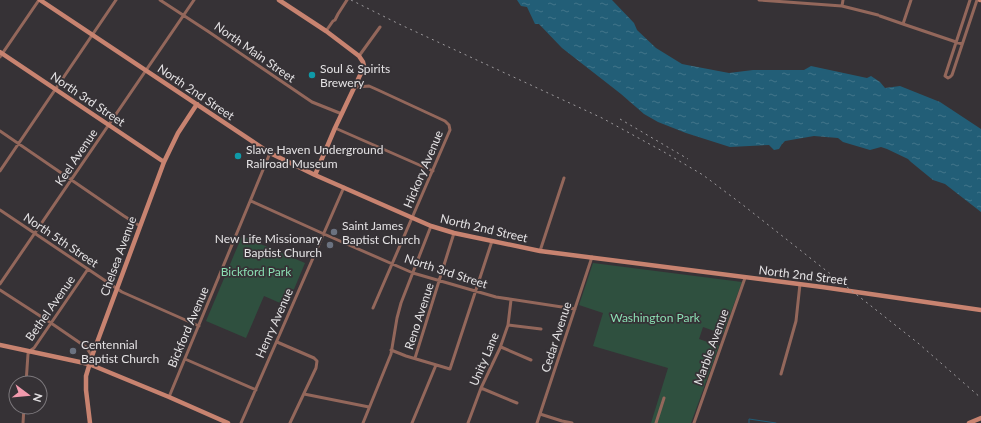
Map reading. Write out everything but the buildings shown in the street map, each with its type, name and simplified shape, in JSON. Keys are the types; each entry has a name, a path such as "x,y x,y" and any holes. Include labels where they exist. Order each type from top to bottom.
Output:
{"main road":[{"name":"North 2nd Street","path":"39,0 270,153 314,175 431,226 454,233 540,251 800,284 981,310"},
{"path":"279,0 326,31 359,56 362,59 364,66 334,128 314,175"},
{"name":"North 3rd Street","path":"1,54 56,89 164,162"},
{"name":"Chelsea Avenue","path":"90,423 86,376 96,344 164,162 178,133 197,104"},
{"path":"0,345 30,350 90,364 228,423"},
{"path":"969,423 981,418"}],"street":[{"path":"1,54 39,0"},
{"path":"0,171 116,0"},
{"name":"North Main Street","path":"160,0 312,102 342,114"},
{"name":"Keel Avenue","path":"0,284 194,0"},
{"path":"326,31 335,20 347,0"},
{"path":"758,0 842,6 879,15 962,44"},
{"path":"842,6 843,0"},
{"path":"903,24 911,0"},
{"path":"970,0 946,73 948,78 952,75 977,0"},
{"path":"359,56 380,27"},
{"name":"Hickory Avenue","path":"355,86 369,86 445,121 450,125 450,130 433,171 373,308"},
{"path":"334,128 433,171"},
{"path":"0,131 140,226"},
{"name":"Bickford Avenue","path":"169,397 270,153"},
{"path":"540,251 564,178"},
{"name":"Henry Avenue","path":"241,423 344,187"},
{"name":"North 3rd Street","path":"251,201 413,273 496,298 575,308"},
{"name":"North 5th Street","path":"0,210 122,292 199,326"},
{"path":"363,423 388,362 400,303 431,226"},
{"name":"Reno Avenue","path":"415,358 454,233"},
{"path":"391,350 406,356 450,368 492,241"},
{"name":"Cedar Avenue","path":"537,423 592,257"},
{"name":"Bethel Avenue","path":"27,375 28,354 30,350 34,348 88,269"},
{"name":"Marble Avenue","path":"694,423 745,278"},
{"path":"781,374 796,321 800,284"},
{"path":"0,290 86,347 92,356"},
{"name":"Unity Lane","path":"468,423 481,388 501,347 508,325 511,300"},
{"path":"508,325 541,329"},
{"path":"277,342 314,358 318,363 290,423"},
{"path":"86,347 96,344"},
{"path":"501,347 531,360"},
{"path":"185,359 256,390"},
{"path":"412,423 436,365"},
{"path":"481,388 516,402"},
{"path":"304,394 369,407"},
{"path":"656,423 664,398"},
{"path":"540,414 562,422 572,423"}],"green space":[{"name":"Bickford Park","path":"242,236 305,263 287,306 264,296 246,338 206,321"},
{"name":"Washington Park","path":"593,263 742,282 723,334 703,327 699,339 719,346 691,423 651,423 668,368 593,346 603,313 579,305"}],"water":[{"path":"517,0 612,0 634,23 637,30 656,48 682,64 729,73 753,70 804,70 811,66 867,78 871,76 880,82 885,88 900,86 940,102 981,129 981,212 945,184 933,180 908,159 881,147 870,150 843,142 838,138 814,136 785,141 779,149 774,150 769,145 730,147 686,133 658,122 644,114 562,48 539,24 535,24 527,7 521,6"}],"waterway":[{"path":"749,423 749,419 776,423"}],"railway":[{"path":"351,0 399,24 602,118 703,175 918,343 981,398"},
{"path":"620,119 688,159"}],"place":[{"name":"Soul & Spirits Brewery","path":"312,75"},
{"name":"Slave Haven Underground Railroad Museum","path":"238,156"},
{"name":"Saint James Baptist Church","path":"334,232"},
{"name":"New Life Missionary Baptist Church","path":"330,245"},
{"name":"Centennial Baptist Church","path":"73,351"}]}
